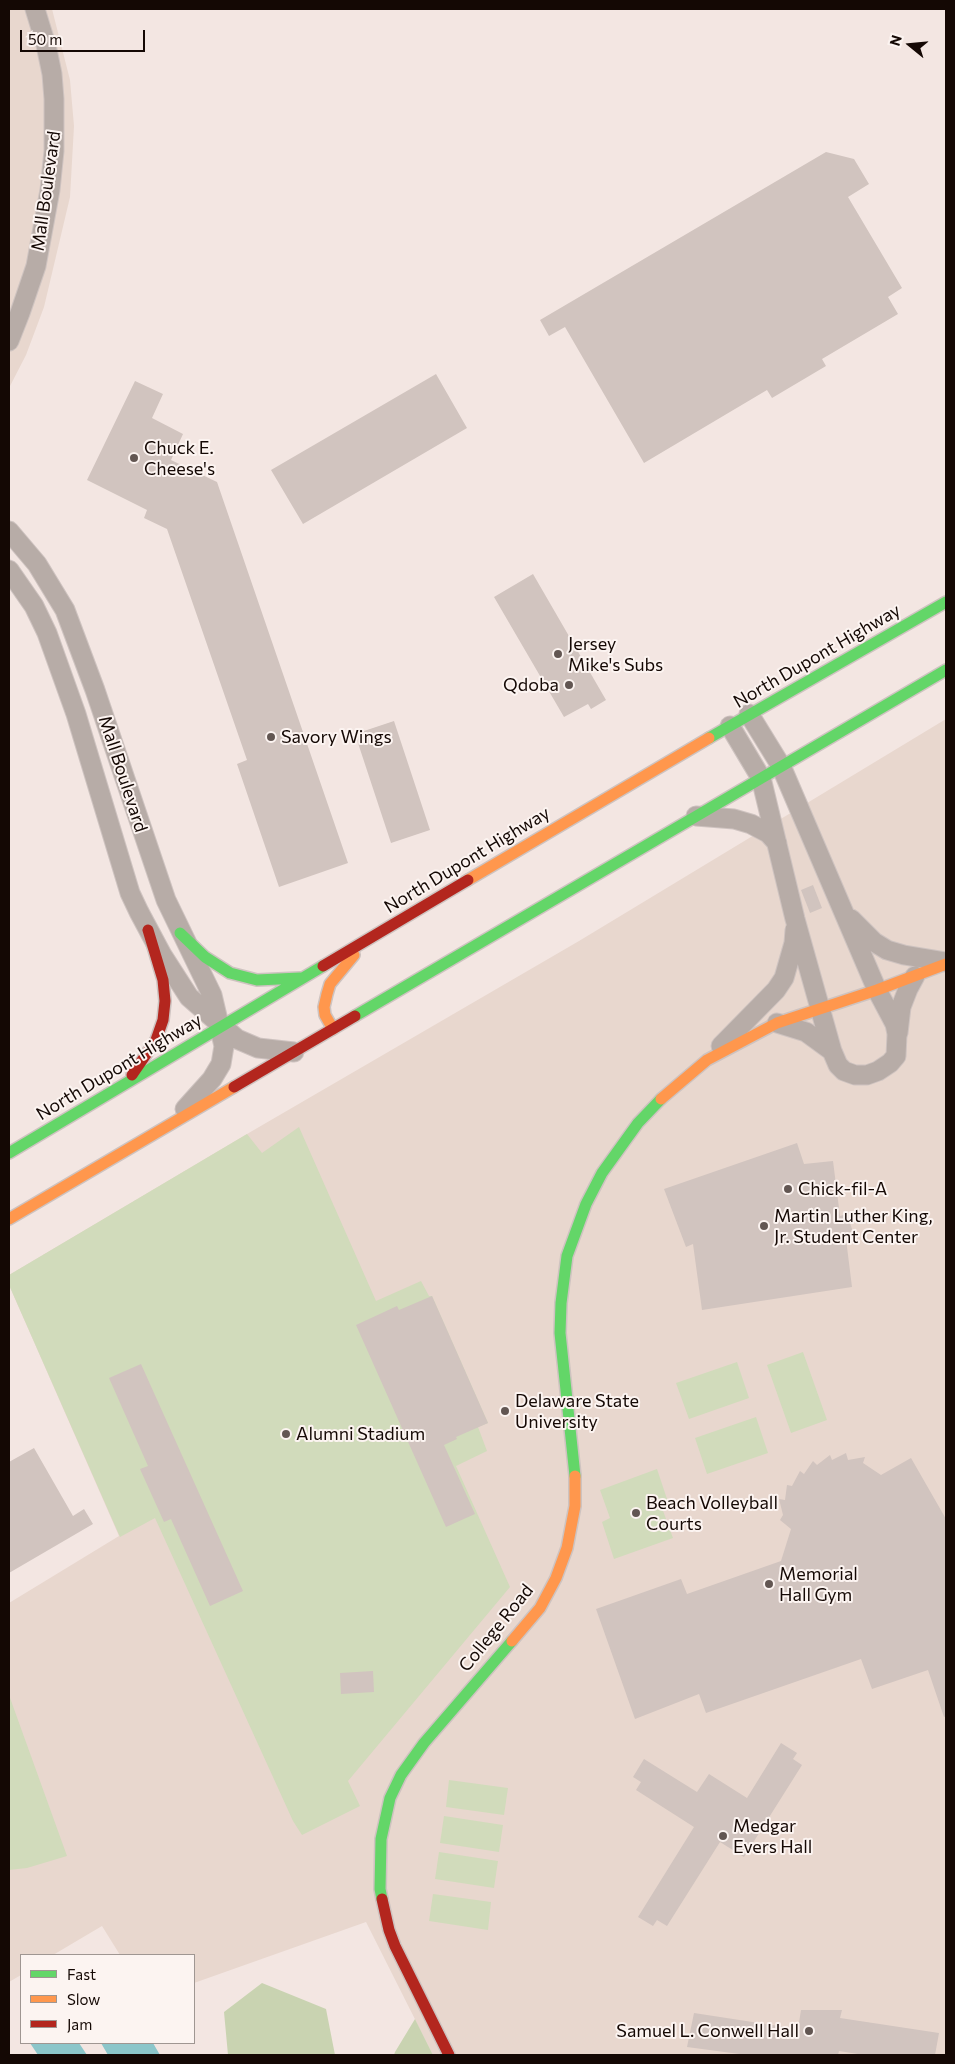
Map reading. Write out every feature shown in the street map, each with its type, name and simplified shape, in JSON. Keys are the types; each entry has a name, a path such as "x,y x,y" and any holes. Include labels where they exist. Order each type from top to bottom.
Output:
{"main road":[{"name":"North Dupont Highway","path":"9,1153 128,1080 749,714 946,602"},
{"path":"9,1220 946,670"},
{"path":"128,1080 156,1040 164,1020 163,980 148,930"},
{"path":"180,933 205,957 230,973 257,980 304,977"},
{"path":"333,1029 324,1007 326,994 330,984 364,942"},
{"path":"820,1008 877,990 946,963"},
{"name":"College Road","path":"449,2055 394,1946 383,1909 380,1889 379,1863 381,1839 390,1798 400,1776 424,1743 540,1608 556,1578 567,1548 575,1506 575,1468 560,1333 563,1277 567,1256 586,1204 602,1173 638,1123 665,1095 707,1060 777,1023 820,1008"}],"street":[{"name":"Mall Boulevard","path":"9,341 36,266 50,190 54,151 52,74 46,45 35,9"},
{"name":"Mall Boulevard","path":"9,531 37,564 65,610 95,690 160,884 180,933 212,995 221,1026 224,1046 221,1064 212,1079 174,1123"},
{"name":"Mall Boulevard","path":"9,570 34,606 47,633 76,714 128,884 148,930 190,997 221,1026 237,1039 258,1048 294,1052"},
{"path":"749,714 782,766 877,990 895,1024 897,1034"},
{"path":"730,726 761,778 795,919 832,1051 838,1065 844,1071 855,1075 878,1072 896,1056 901,1007 915,976"},
{"path":"696,816 734,819 751,824 768,833 777,843"},
{"path":"842,909 874,942 887,950 946,963"},
{"path":"707,1060 776,990 784,978 794,943 795,919"},
{"path":"777,1023 806,1032 832,1051"}],"shaded area":[{"path":"9,9 52,9 70,80 74,126 70,197 44,307 26,355 9,388"},
{"name":"Delaware State University","path":"946,719 946,2055 433,2055 366,1922 195,1983 195,1954 119,1954 102,1926 55,1954 20,1954 20,1976 9,1982 9,1603 119,1536 9,1285 9,1275 579,941"}],"green space":[{"path":"299,1127 376,1301 421,1281 429,1296 432,1296 488,1423 478,1427 487,1451 456,1466 510,1587 348,1781 360,1806 302,1835 293,1821 155,1518 120,1537 9,1285 9,1275 247,1134 262,1153"},
{"path":"803,1352 827,1420 791,1433 767,1365"},
{"path":"737,1362 749,1398 689,1419 676,1383"},
{"path":"756,1417 768,1453 707,1474 695,1438"},
{"name":"Beach Volleyball Courts","path":"657,1469 669,1505 662,1508 673,1538 614,1559 602,1522 610,1518 600,1490"},
{"path":"9,1695 67,1856 27,1868 9,1870"},
{"path":"449,1780 508,1788 504,1815 446,1807"},
{"path":"444,1816 503,1825 499,1852 440,1843"},
{"path":"439,1852 498,1861 494,1888 435,1879"},
{"path":"433,1894 491,1902 488,1930 429,1921"},
{"path":"262,1983 326,2009 335,2055 228,2055 224,2012"},
{"path":"415,2019 433,2055 394,2055 395,2052"}],"water":[{"path":"31,2044 80,2044 87,2055 38,2055"},
{"path":"102,2044 154,2044 160,2055 108,2055"}],"building":[{"path":"826,152 854,159 869,184 848,197 902,288 888,297 898,314 822,359 826,366 772,398 767,390 644,463 565,327 549,336 540,320"},
{"path":"436,374 467,428 303,524 271,470"},
{"path":"135,381 163,394 152,418 183,434 171,460 217,482 348,863 279,887 237,764 247,760 167,529 144,518 147,510 87,480"},
{"path":"533,574 606,700 591,709 588,704 564,717 494,597"},
{"path":"394,721 430,830 391,843 355,734"},
{"path":"813,885 822,908 810,913 801,890"},
{"name":"Martin Luther King, Jr. Student Center","path":"797,1143 804,1164 833,1161 840,1216 847,1214 854,1235 846,1239 852,1287 702,1310 693,1244 686,1247 664,1189"},
{"path":"432,1296 488,1423 456,1437 457,1439 444,1445 475,1514 446,1527 356,1325 397,1306 399,1310"},
{"path":"141,1364 243,1591 210,1606 171,1519 164,1522 140,1469 148,1466 109,1378"},
{"path":"34,1448 73,1516 84,1509 93,1524 9,1573 9,1462"},
{"name":"Memorial Hall Gym","path":"846,1453 848,1460 865,1457 863,1463 881,1475 911,1458 946,1519 946,1716 944,1717 928,1670 872,1689 861,1659 706,1713 699,1694 635,1719 596,1609 681,1579 687,1594 781,1561 791,1529 780,1520 783,1515 779,1499 785,1500 787,1485 792,1486 800,1471 804,1474 813,1461 817,1465 830,1455 832,1460"},
{"path":"373,1671 374,1692 341,1694 340,1673"},
{"name":"Medgar Evers Hall","path":"781,1743 797,1753 793,1759 802,1765 744,1857 720,1842 667,1926 657,1920 653,1926 638,1917 694,1827 636,1790 641,1782 633,1777 644,1759 697,1792 709,1774 747,1798"},
{"name":"Samuel L. Conwell Hall","path":"801,2010 842,2010 840,2018 939,2033 935,2055 864,2055 839,2051 838,2055 747,2055 687,2047 694,2013 798,2029"}],"traffic: fast":[{"path":"709,738 946,602"},
{"path":"355,1016 946,670"},
{"path":"180,933 205,957 230,973 257,980 300,978"},
{"path":"9,1153 323,966"},
{"path":"575,1476 560,1333 561,1303 567,1256 586,1204 602,1173 638,1123 661,1099"},
{"path":"382,1899 380,1889 381,1839 390,1798 401,1775 424,1743 512,1641"}],"traffic: slow":[{"path":"468,880 709,738"},
{"path":"333,1029 325,1015 324,1007 327,994 330,984 354,955"},
{"path":"661,1099 707,1060 777,1023 877,990 946,964"},
{"path":"9,1219 234,1087"},
{"path":"512,1641 540,1608 556,1578 567,1548 575,1506 575,1476"}],"traffic: jam":[{"path":"323,966 468,880"},
{"path":"132,1075 156,1040 163,1020 165,1001 163,980 148,930"},
{"path":"234,1087 355,1016"},
{"path":"382,1899 389,1930 395,1946 449,2055"}],"place":[{"name":"Chuck E. Cheese's","path":"134,458"},
{"name":"Jersey Mike's Subs","path":"558,654"},
{"name":"Qdoba","path":"569,685"},
{"name":"Savory Wings","path":"271,737"},
{"name":"Chick-fil-A","path":"788,1189"},
{"name":"Martin Luther King, Jr. Student Center","path":"764,1226"},
{"name":"Delaware State University","path":"505,1411"},
{"name":"Alumni Stadium","path":"286,1434"},
{"name":"Beach Volleyball Courts","path":"636,1513"},
{"name":"Memorial Hall Gym","path":"769,1584"},
{"name":"Medgar Evers Hall","path":"723,1836"},
{"name":"Samuel L. Conwell Hall","path":"809,2031"}]}
